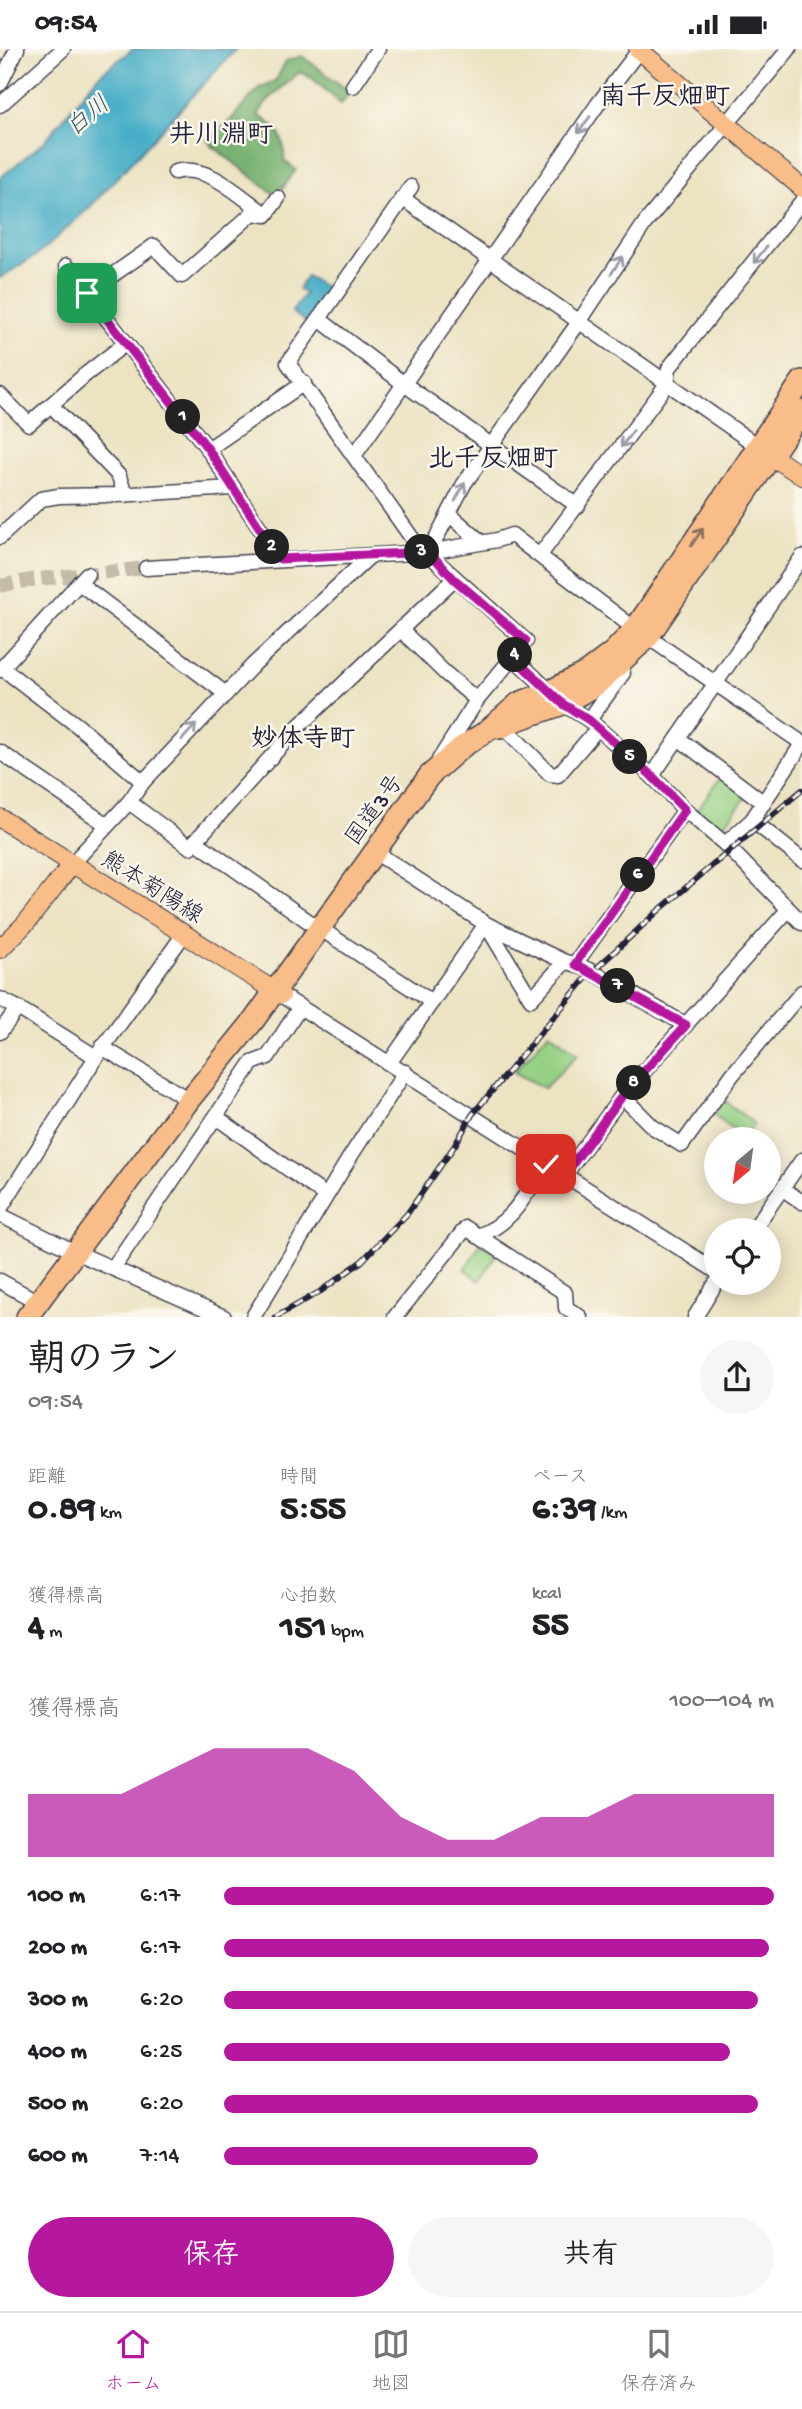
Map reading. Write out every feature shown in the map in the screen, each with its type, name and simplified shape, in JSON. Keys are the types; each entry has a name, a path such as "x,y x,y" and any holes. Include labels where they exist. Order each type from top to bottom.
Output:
{"highway":[{"name":"国道3号","path":"35,1312 277,993 429,776 461,747 487,731 519,703 556,697 596,685 621,663 765,451 802,381"},
{"name":"国道3号","path":"765,451 802,411"},
{"name":"国道3号","path":"323,930 433,784 452,764 470,748 556,697 641,633"},
{"name":"国道3号","path":"80,1254 189,1100 277,993"}],"main road":[{"path":"639,49 802,188"},
{"path":"765,451 802,476"},
{"name":"熊本菊陽線","path":"0,818 277,993"},
{"path":"0,949 26,923 72,864"}],"street":[{"path":"0,84 17,49"},
{"path":"0,105 63,49"},
{"path":"353,86 378,49"},
{"path":"354,456 639,49"},
{"path":"429,552 464,484 579,322 645,223 789,49"},
{"path":"175,172 188,169 215,179 266,215"},
{"path":"429,776 477,700 526,641 414,541 288,363 407,193 490,260 765,451"},
{"path":"266,215 278,198"},
{"path":"540,555 667,384 669,368 802,201"},
{"path":"87,293 154,246 182,276 253,213 266,215"},
{"path":"66,266 208,449 280,559"},
{"path":"319,319 404,384 578,506"},
{"path":"0,395 29,424 126,343"},
{"path":"208,449 304,383"},
{"path":"52,406 119,476 125,495"},
{"path":"0,537 41,499 233,488"},
{"path":"449,514 481,542"},
{"path":"146,568 429,552 512,535 641,633 802,743 752,820 725,844"},
{"path":"72,864 143,782 270,648 370,556"},
{"path":"652,776 802,557"},
{"path":"143,782 78,726 1,669 83,578 226,694"},
{"path":"129,801 190,847 299,726 454,579"},
{"path":"401,630 477,700"},
{"path":"513,657 556,697 594,724 652,776 685,810 725,844 802,923"},
{"path":"504,727 550,773 558,775 594,724 622,673 621,663"},
{"path":"678,738 764,803"},
{"path":"0,752 107,825"},
{"path":"486,924 531,999 570,963 685,810"},
{"path":"752,820 802,859"},
{"path":"195,841 432,1002"},
{"path":"381,856 486,924 570,963 686,1025"},
{"path":"564,1176 622,1096 788,910"},
{"path":"390,1062 486,924"},
{"path":"184,934 99,1052 0,1212 80,1254 224,1317"},
{"path":"622,1096 653,1127 682,1145 732,1075 802,992"},
{"path":"277,993 390,1062 704,1264"},
{"path":"0,999 189,1100"},
{"path":"114,1268 252,1063 268,1056 300,1007"},
{"path":"0,1032 18,1008"},
{"path":"253,1317 405,1072"},
{"path":"216,1117 326,1196"},
{"path":"762,1218 802,1160"},
{"path":"477,1236 492,1231 511,1217 546,1164"},
{"path":"783,1189 802,1202"},
{"path":"395,1317 466,1228 565,1293 566,1308 580,1317"},
{"path":"0,1282 35,1312"},
{"path":"695,1317 709,1295"}],"green space":[{"path":"302,56 350,92 341,104 312,78 299,72 272,96 258,115 278,133 283,144 284,160 296,170 279,193 273,193 207,140 228,123 259,88 276,80 286,61"},
{"path":"722,776 748,795 718,832 695,812"},
{"path":"549,1032 578,1054 544,1088 514,1072"},
{"path":"720,1097 754,1124 752,1127 729,1127 710,1111"},
{"path":"481,1243 497,1254 479,1281 465,1269"}],"water":[{"name":"白川","path":"133,49 236,49 90,207 37,255 0,278 0,178 44,142 98,76"},
{"path":"307,276 329,290 307,323 292,312 305,293 298,289"}],"tunnel":[{"path":"0,586 30,580 146,568"}],"railway":[{"path":"276,1317 321,1291 362,1261 407,1214 455,1145 472,1115 587,977 657,912 802,790"}],"district":[{"name":"南千反畑町","path":"665,95"},
{"name":"井川淵町","path":"221,133"},
{"name":"北千反畑町","path":"493,457"},
{"name":"妙体寺町","path":"303,737"}],"route":[{"path":"87,293 208,449 280,559 429,552 454,579 526,641 513,657 563,704 589,720 652,776 685,810 575,964 686,1025 622,1096 564,1176 546,1164"}]}
